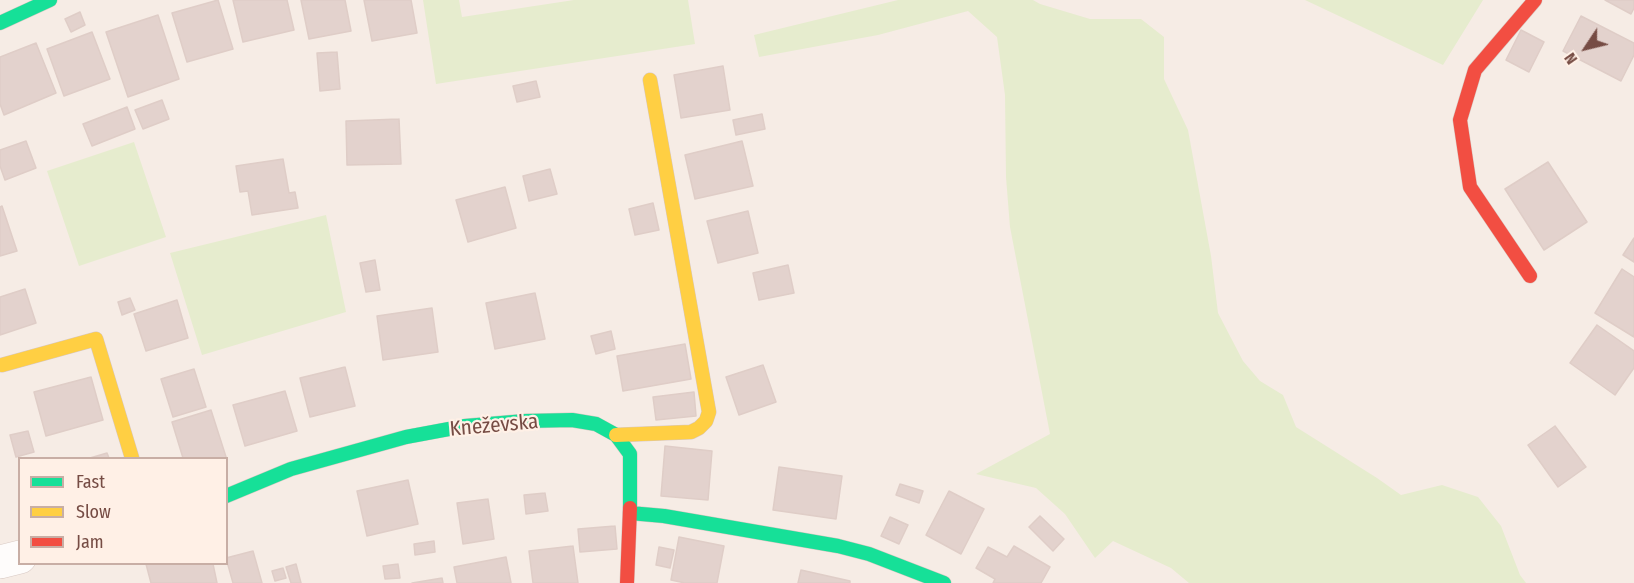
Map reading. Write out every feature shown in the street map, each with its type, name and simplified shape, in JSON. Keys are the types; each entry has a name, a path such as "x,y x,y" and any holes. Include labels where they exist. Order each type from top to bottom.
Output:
{"street":[{"path":"0,23 50,0"},
{"path":"1530,276 1470,187 1460,120 1475,70 1535,0"},
{"path":"616,435 691,432 706,421 709,412 650,81"},
{"path":"2,365 96,339 131,457"},
{"name":"Kneževska","path":"228,495 291,469 406,437 465,426 572,420 596,424 616,435"},
{"path":"616,435 630,454 627,583"},
{"path":"630,513 664,516 838,546 869,554 944,583"},
{"path":"0,562 18,558"}],"green space":[{"path":"423,0 459,0 462,17 574,0 688,0 695,44 436,84"},
{"path":"898,0 1033,0 1090,19 1141,19 1164,37 1164,79 1188,130 1211,256 1218,313 1243,361 1260,381 1283,395 1296,427 1401,495 1442,485 1478,497 1501,526 1520,575 1526,583 1189,583 1171,568 1113,541 1095,558 1065,514 1036,488 976,474 1050,434 1010,227 1006,177 1005,95 997,37 968,11 878,35 759,57 754,35"},
{"path":"1305,0 1483,0 1443,65"},
{"path":"134,142 166,237 79,266 47,171"},
{"path":"326,215 346,312 202,355 170,253"}],"building":[{"path":"218,0 233,49 187,62 172,13"},
{"path":"233,0 287,0 294,30 243,42"},
{"path":"301,0 345,0 351,31 309,39"},
{"path":"364,0 411,0 417,33 372,41"},
{"path":"1605,0 1634,0 1634,8 1631,14"},
{"path":"80,12 85,25 71,32 65,19"},
{"path":"158,15 179,79 128,97 106,32"},
{"path":"1581,16 1634,43 1634,55 1621,81 1563,51"},
{"path":"1521,30 1544,42 1529,72 1506,60"},
{"path":"92,32 110,79 64,96 47,49"},
{"path":"36,43 56,93 4,115 0,104 0,57"},
{"path":"337,52 340,89 320,91 317,53"},
{"path":"723,66 730,110 681,118 674,75"},
{"path":"536,81 540,97 517,102 513,86"},
{"path":"162,100 169,119 143,129 135,110"},
{"path":"127,107 135,129 92,146 83,124"},
{"path":"762,114 765,129 736,135 733,120"},
{"path":"399,119 401,164 347,165 346,121"},
{"path":"26,141 36,168 5,180 0,166 0,150"},
{"path":"742,141 753,186 695,199 685,155"},
{"path":"283,159 289,193 295,192 298,208 252,215 248,191 240,192 236,166"},
{"path":"1548,162 1587,222 1544,250 1505,189"},
{"path":"550,169 557,194 529,201 523,176"},
{"path":"505,187 516,228 468,242 456,200"},
{"path":"653,203 659,230 635,235 629,209"},
{"path":"2,206 17,251 0,256 0,207"},
{"path":"748,211 758,253 718,263 707,221"},
{"path":"1634,238 1634,262 1623,255"},
{"path":"375,260 380,290 366,292 360,263"},
{"path":"788,265 794,293 759,300 753,273"},
{"path":"1622,269 1634,277 1634,337 1595,313"},
{"path":"25,289 36,323 0,335 0,297"},
{"path":"535,293 545,339 495,349 486,303"},
{"path":"130,298 135,310 122,315 118,302"},
{"path":"177,300 188,338 146,351 134,314"},
{"path":"432,308 438,352 383,360 377,316"},
{"path":"1597,325 1634,351 1634,368 1615,395 1570,363"},
{"path":"611,331 615,349 596,354 591,336"},
{"path":"685,344 691,379 623,391 617,356"},
{"path":"763,365 776,402 739,415 726,377"},
{"path":"345,367 355,406 310,417 300,378"},
{"path":"194,369 206,407 173,417 161,379"},
{"path":"91,377 103,420 46,436 34,392"},
{"path":"285,391 297,431 245,446 233,405"},
{"path":"694,392 696,416 656,420 653,397"},
{"path":"211,410 226,457 183,457 172,422"},
{"path":"1555,426 1586,467 1558,487 1528,445"},
{"path":"28,431 34,452 16,457 10,435"},
{"path":"665,446 712,451 708,500 661,496"},
{"path":"107,453 109,457 93,457"},
{"path":"779,467 842,476 836,519 773,510"},
{"path":"408,480 418,524 367,536 357,491"},
{"path":"900,484 923,491 919,503 896,495"},
{"path":"949,491 984,509 961,554 926,535"},
{"path":"545,493 548,511 526,514 524,495"},
{"path":"488,499 494,539 463,544 457,503"},
{"path":"1040,516 1064,539 1053,551 1029,527"},
{"path":"890,517 908,525 899,544 881,536"},
{"path":"615,526 617,549 580,552 578,529"},
{"path":"679,537 724,546 717,583 685,583 671,580"},
{"path":"434,541 435,552 415,555 414,544"},
{"path":"573,546 578,583 533,583 529,551"},
{"path":"1014,546 1050,567 1041,583 993,583 995,579 976,568 988,547 1007,557"},
{"path":"659,547 674,550 670,568 656,565"},
{"path":"253,551 262,583 233,583 228,557"},
{"path":"506,557 511,583 457,583 454,567"},
{"path":"296,564 301,583 291,583 286,567"},
{"path":"398,564 400,578 385,579 383,566"},
{"path":"146,565 213,565 217,583 151,583"},
{"path":"283,568 286,578 275,581 272,571"},
{"path":"801,570 850,581 850,583 798,583"},
{"path":"442,578 443,583 412,583"}],"traffic: fast":[{"path":"0,23 50,0"},
{"path":"228,495 291,469 406,437 465,426 572,420 596,424 616,435 630,454 630,508"},
{"path":"630,513 664,516 838,546 869,554 944,583"}],"traffic: slow":[{"path":"616,435 691,432 706,421 709,412 650,80"},
{"path":"2,365 96,339 132,457"}],"traffic: jam":[{"path":"1530,276 1470,187 1460,120 1475,70 1535,0"},
{"path":"627,583 630,508"}]}
